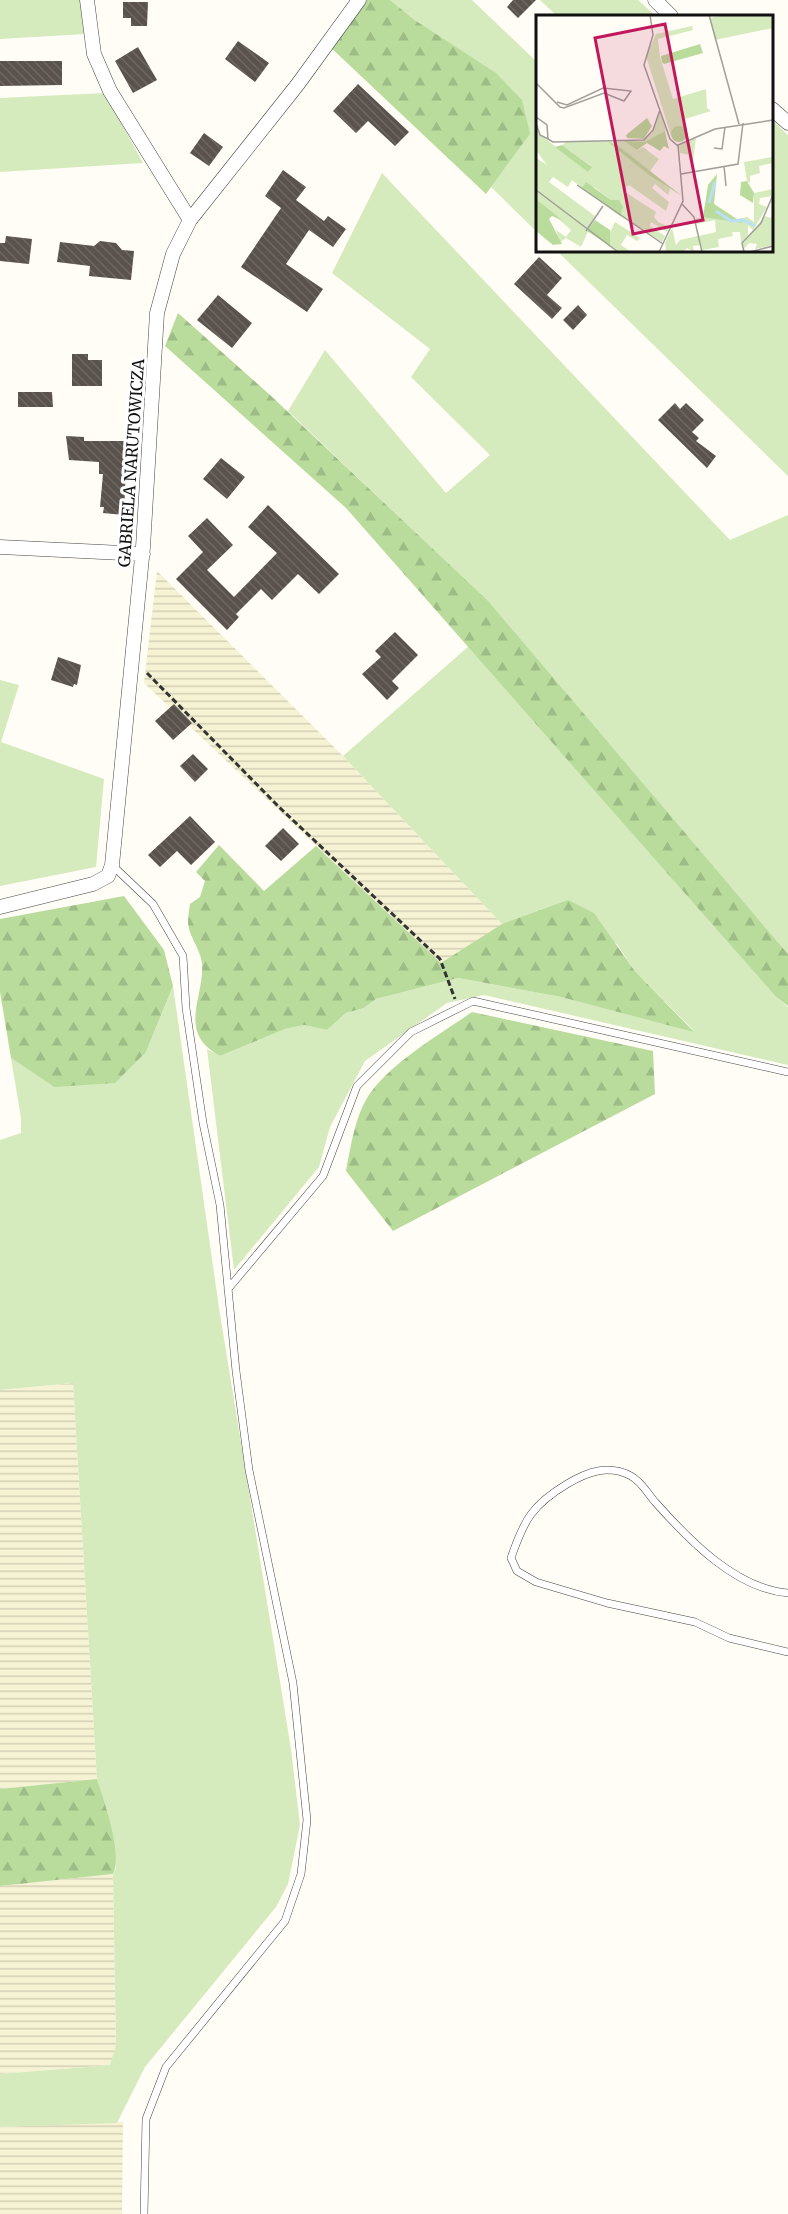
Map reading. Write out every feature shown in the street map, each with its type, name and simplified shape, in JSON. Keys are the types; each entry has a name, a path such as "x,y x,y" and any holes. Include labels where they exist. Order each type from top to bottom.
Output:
{"street":[{"path":"87,0 94,54 110,91 190,220"},
{"name":"GABRIELA NARUTOWICZA","path":"112,865 143,554 157,313 173,254 190,220 298,84 359,0"},
{"path":"655,0 670,15"},
{"path":"773,111 788,123"},
{"path":"0,547 143,554"},
{"path":"0,907 93,884 108,876 112,865"}],"lane":[{"path":"112,865 153,904 183,956 186,1008 203,1123 220,1205 249,1470 293,1683 307,1820 301,1874 285,1921 166,2067 146,2119 144,2214"},
{"path":"228,1289 323,1176 357,1086 411,1032 473,1001 788,1072"},
{"path":"788,1593 767,1592 705,1553 631,1476 608,1469 586,1473 539,1502 526,1518 511,1558 517,1571 536,1582 588,1598 695,1622 729,1638 788,1652"}],"path":[{"path":"132,657 279,807 440,959 458,1009"}],"shaded area":[{"path":"157,571 343,756 502,924 441,964 144,683"},
{"path":"73,1383 97,1779 0,1789 0,1390"},
{"path":"113,1874 116,2046 111,2065 0,2074 0,1886"},
{"path":"123,2122 122,2214 0,2214 0,2127"}],"green space":[{"path":"0,0 82,0 86,34 0,39"},
{"path":"359,0 390,0 416,21 496,73 522,100 530,134 486,194 327,44"},
{"path":"390,0 472,0 536,61 536,231 491,187 530,134 416,21"},
{"path":"540,0 638,0 655,15 556,15"},
{"path":"105,93 143,163 0,172 0,98"},
{"path":"773,121 788,135 788,476 558,252 773,252"},
{"path":"382,173 730,540 788,515 788,954 488,602 288,411 325,350 446,493 490,455 411,377 430,349 332,273"},
{"path":"178,313 269,394 488,601 788,954 788,1006 776,997 346,508 165,346"},
{"path":"469,646 776,997 788,1007 788,1065 484,995 447,1003 365,1061 330,1127 319,1167 234,1270 207,1049 220,1056 285,1029 304,1025 327,1030 346,1013 364,1008 376,999 458,978 561,997 693,1030 634,970 617,944 545,910 502,924 343,756"},
{"path":"0,680 19,685 1,742 104,779 96,867 0,886"},
{"path":"219,845 264,891 316,846 441,963 502,924 568,900 594,913 634,970 694,1032 561,997 458,978 376,999 364,1008 346,1013 327,1030 304,1025 285,1029 220,1056 207,1047 199,1036 196,1025 202,963 188,923 190,904 200,897 205,881 196,872"},
{"path":"124,896 164,950 173,986 146,1052 115,1083 54,1087 11,1058 0,992 0,919"},
{"path":"173,986 219,1308 291,1749 300,1825 288,1884 276,1907 145,2067 117,2123 0,2127 0,2074 110,2065 116,2045 113,1874 116,1868 108,1814 97,1779 73,1383 0,1390 0,1140 21,1133 21,1118 11,1058 54,1087 146,1052"},
{"path":"472,1012 653,1051 655,1094 393,1231 346,1171 357,1120 371,1092 392,1069"},
{"path":"97,1779 114,1841 116,1854 113,1874 0,1886 0,1789"}],"building":[{"path":"513,0 536,0 518,18 507,7"},
{"path":"123,2 148,2 147,26 131,26 131,18 123,18"},
{"path":"238,41 269,63 255,82 225,59"},
{"path":"138,47 157,80 133,93 115,61"},
{"path":"0,61 62,61 62,85 0,86"},
{"path":"358,84 409,132 395,146 368,121 356,133 333,111"},
{"path":"204,133 223,147 209,166 190,153"},
{"path":"283,170 306,187 296,200 324,221 328,216 346,229 333,247 309,230 286,264 323,289 307,312 241,267 281,208 265,196"},
{"path":"6,236 32,239 29,264 0,261 0,243 5,243"},
{"path":"100,241 116,243 122,250 134,251 131,280 89,276 90,266 57,262 60,242 94,246"},
{"path":"539,257 562,278 547,295 562,308 552,319 514,284"},
{"path":"218,295 252,323 232,348 197,320"},
{"path":"578,305 587,315 573,330 563,320"},
{"path":"72,354 88,354 88,360 102,360 102,386 72,386"},
{"path":"18,392 52,392 53,407 18,407"},
{"path":"675,403 680,409 686,403 704,420 692,432 699,438 696,441 716,456 707,468 658,420"},
{"path":"66,436 84,437 84,441 127,441 124,515 103,513 104,507 100,507 103,474 99,474 99,462 69,460"},
{"path":"221,458 245,477 227,499 203,479"},
{"path":"268,505 339,574 319,594 298,574 272,600 261,589 236,614 239,617 227,630 176,579 203,552 188,536 207,518 233,545 207,570 234,597 277,553 248,527"},
{"path":"395,632 418,655 392,681 399,688 387,700 362,674 381,657 375,651"},
{"path":"58,657 81,665 77,685 74,684 73,687 51,680"},
{"path":"174,704 192,723 173,740 155,721"},
{"path":"193,754 208,769 195,782 180,766"},
{"path":"190,816 215,842 191,865 177,851 160,867 148,855"},
{"path":"283,828 299,844 281,861 265,846"}]}
